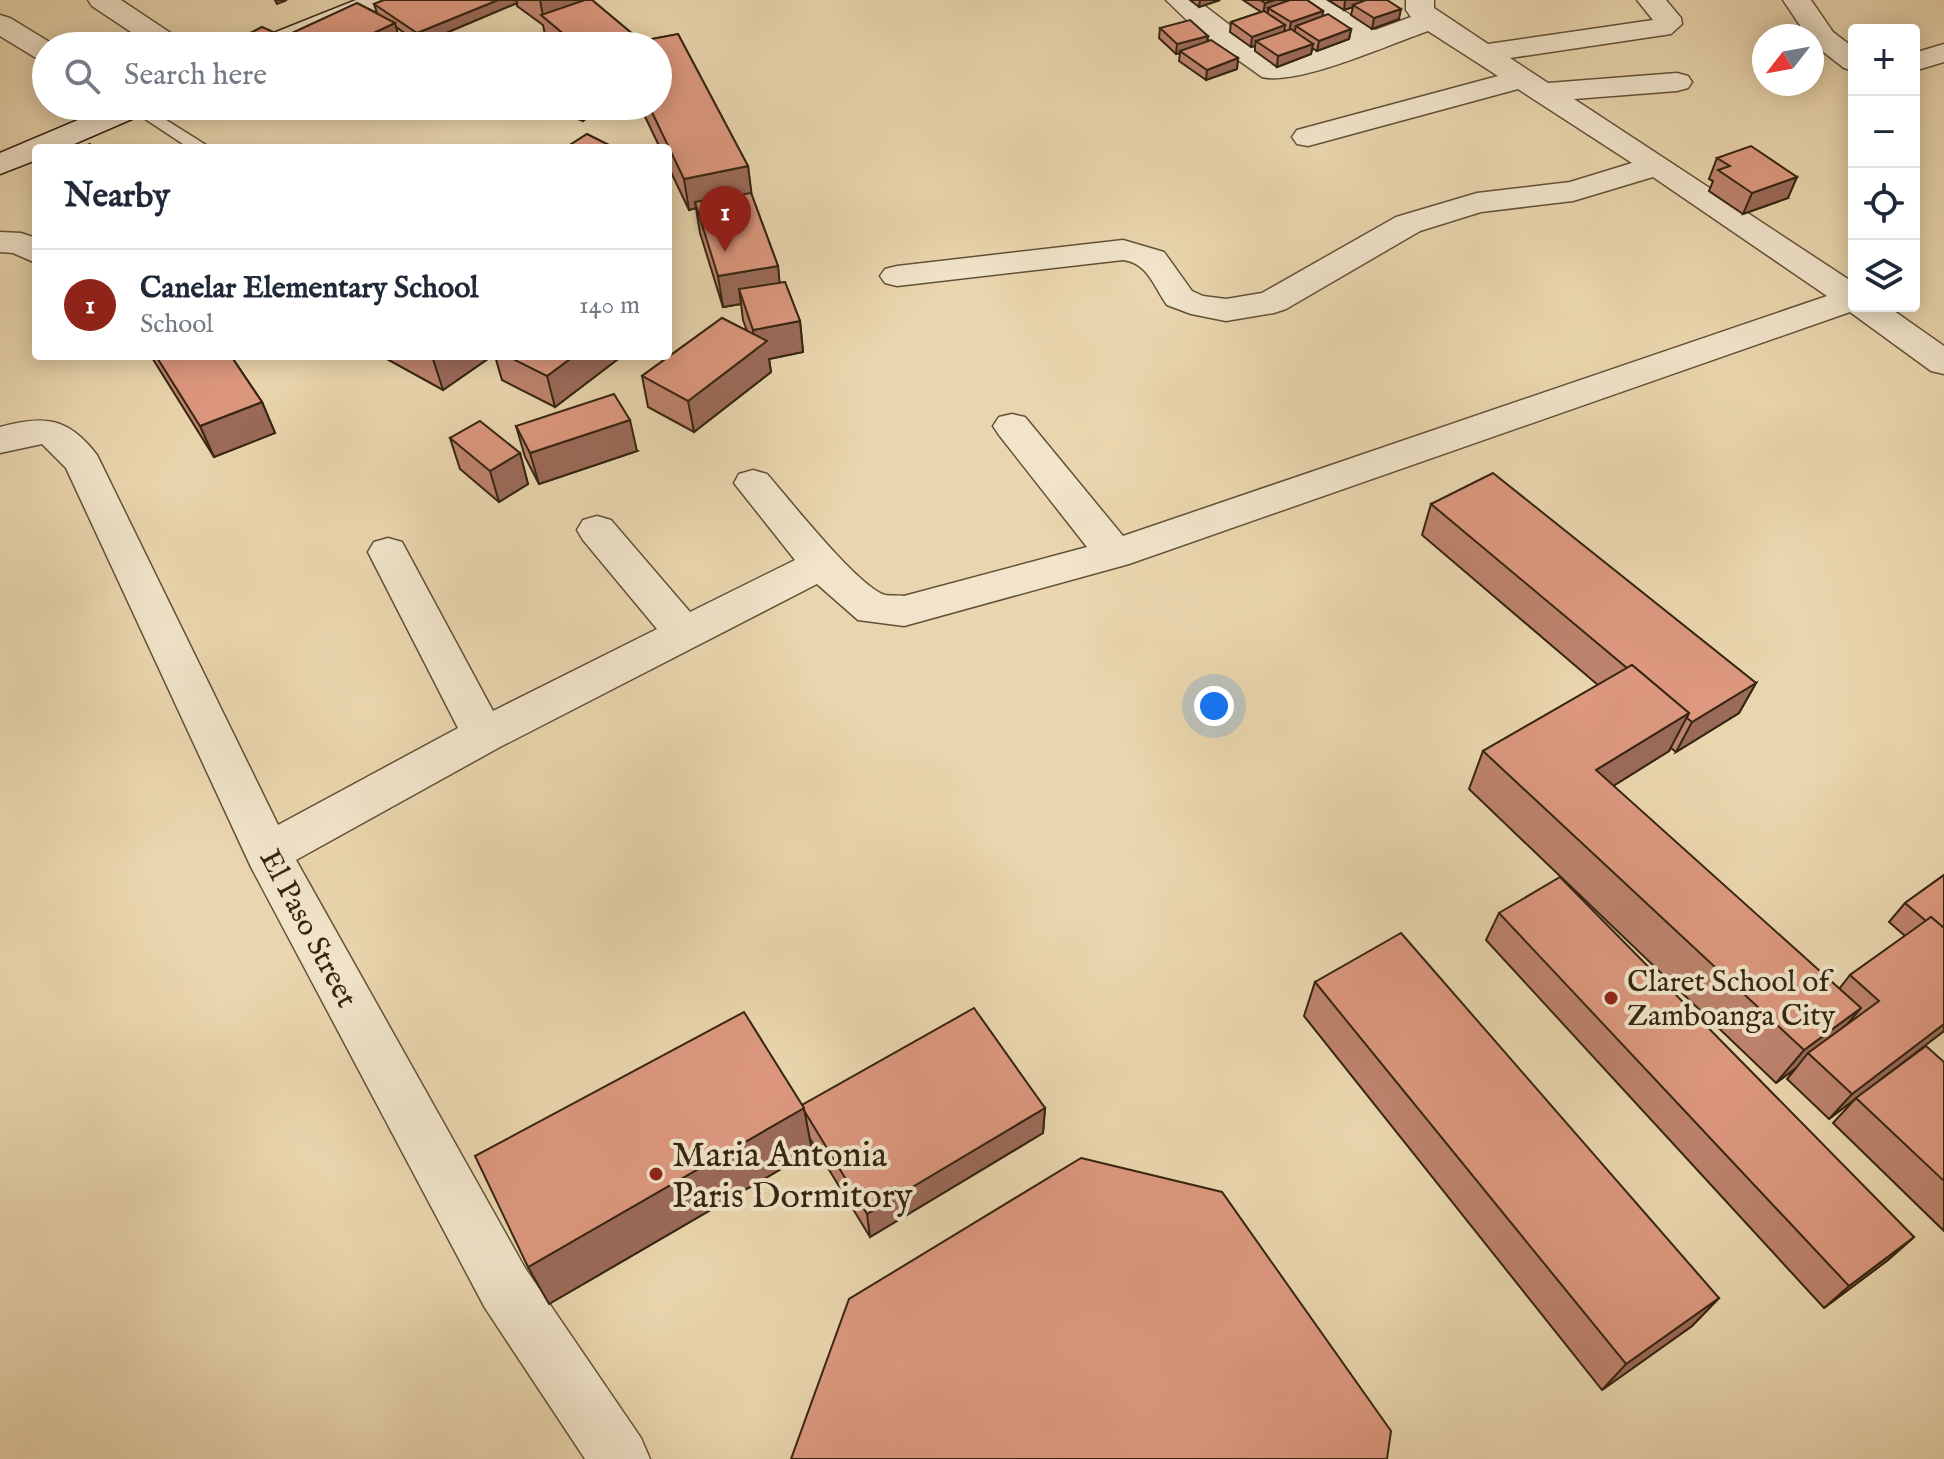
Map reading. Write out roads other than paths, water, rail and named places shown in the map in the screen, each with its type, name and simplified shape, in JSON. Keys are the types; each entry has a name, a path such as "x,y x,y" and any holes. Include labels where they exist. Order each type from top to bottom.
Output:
{"street":[{"path":"102,0 150,32"},
{"path":"301,32 381,0"},
{"path":"1180,0 1251,59 1272,71 1287,70 1373,41 1426,10 1532,86 1848,295"},
{"path":"1306,0 1373,41"},
{"path":"1484,53 1661,28 1668,24 1667,18 1651,0"},
{"path":"1830,0 1799,4 1823,38 1848,57"},
{"path":"0,24 32,43"},
{"path":"1920,60 1944,53"},
{"path":"1308,137 1532,86 1677,82"},
{"path":"49,144 103,120"},
{"path":"0,164 32,151"},
{"path":"897,276 1123,250 1141,251 1150,255 1161,267 1179,298 1205,309 1222,312 1252,309 1274,301 1408,224 1477,203 1573,191 1657,166"},
{"path":"0,242 21,243 32,250"},
{"path":"753,483 821,564 873,609 904,611 1115,554 1848,301"},
{"path":"1872,312 1944,363"},
{"path":"1012,426 1115,554"},
{"name":"El Paso Street","path":"0,440 36,429 57,435 68,443 83,464 268,853 505,1288 620,1459"},
{"path":"597,530 683,632"},
{"path":"388,552 484,735"},
{"path":"268,853 484,735 821,564"}],"lane":[{"path":"157,120 194,144"}],"place":[{"name":"Canelar Elementary School","path":"725,252"},
{"name":"Claret School of Zamboanga City","path":"1611,998"},
{"name":"Maria Antonia Paris Dormitory","path":"656,1174"}]}
